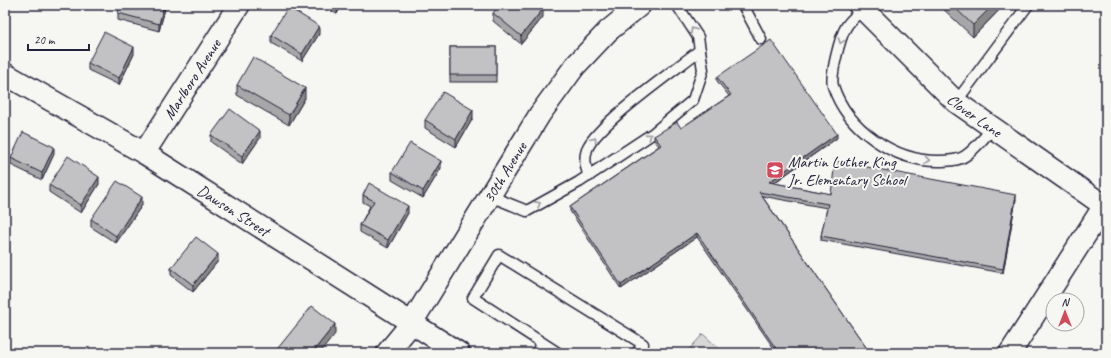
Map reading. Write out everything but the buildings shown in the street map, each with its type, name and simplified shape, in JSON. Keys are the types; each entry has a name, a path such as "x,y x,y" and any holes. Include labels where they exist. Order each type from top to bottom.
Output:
{"street":[{"name":"Marlboro Avenue","path":"144,153 239,5"},
{"name":"30th Avenue","path":"387,353 411,324 540,114 575,66 608,31 640,5"},
{"name":"Clover Lane","path":"861,7 956,102 1105,206"},
{"name":"Dawson Street","path":"5,74 144,153 411,324 459,353"},
{"path":"1010,353 1105,206"}],"lane":[{"path":"490,196 527,211 589,176 661,128 693,100 703,70 698,37 676,5"},
{"path":"743,5 761,39"},
{"path":"956,102 1028,5"},
{"path":"861,7 846,27 837,51 833,84 843,106 864,131 891,151 925,161 949,161 964,157 993,128"},
{"path":"589,176 584,164 588,148 604,126 700,50"},
{"path":"558,353 473,298 499,255 643,344 637,353"},
{"path":"536,353 542,343"}],"shaded area":[{"path":"703,334 724,353 686,353"}],"place":[{"name":"Martin Luther King Jr. Elementary School","path":"775,170"}]}
